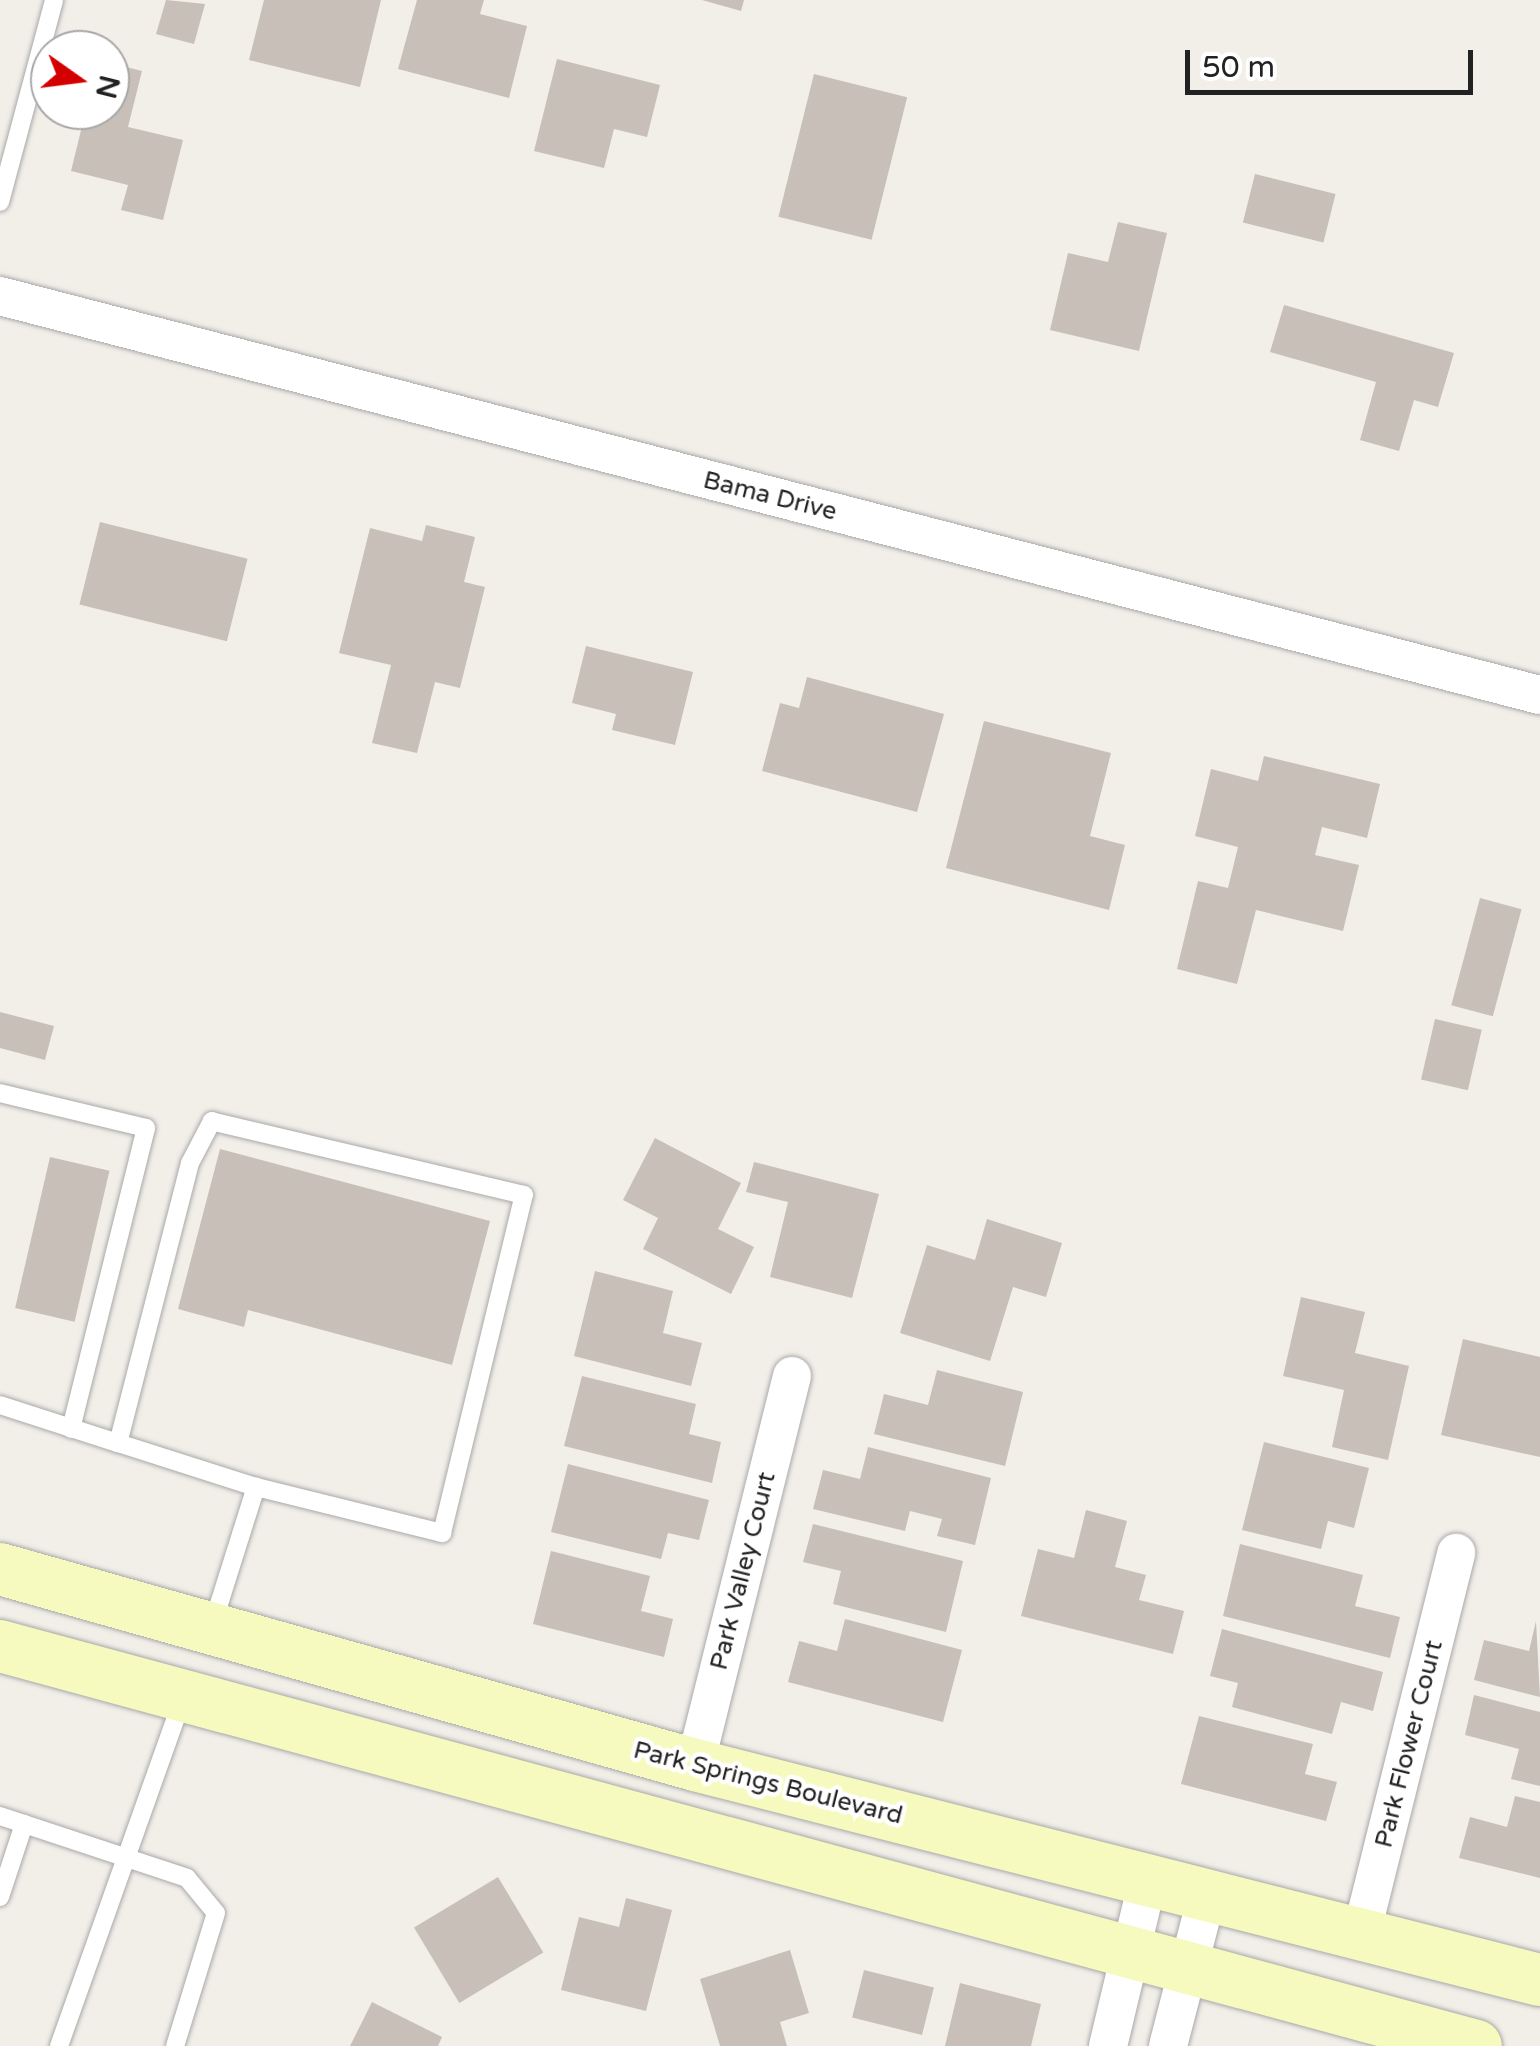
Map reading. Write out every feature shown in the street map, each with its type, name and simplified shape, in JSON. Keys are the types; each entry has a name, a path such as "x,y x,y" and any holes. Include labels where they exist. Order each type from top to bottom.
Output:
{"main road":[{"name":"Park Springs Boulevard","path":"0,1569 209,1633 695,1765 1540,1980"},
{"path":"182,1700 209,1633"},
{"path":"0,1646 182,1700 1128,1957 1476,2046"}],"street":[{"name":"Bama Drive","path":"0,296 1540,696"},
{"name":"Park Valley Court","path":"695,1765 792,1376"},
{"name":"Park Flower Court","path":"1361,1934 1456,1553"},
{"path":"1108,2046 1148,1880"},
{"path":"1168,2046 1208,1895"}],"lane":[{"path":"0,202 5,162 54,0"},
{"path":"0,1092 146,1128 71,1429"},
{"path":"0,1405 71,1429 256,1486 442,1533 524,1195 212,1121 190,1163 118,1443"},
{"path":"209,1633 256,1486"},
{"path":"59,2046 182,1700"},
{"path":"0,1816 188,1878 216,1913 176,2046"},
{"path":"0,1897 24,1824"}],"building":[{"path":"166,0 205,4 194,44 156,34"},
{"path":"264,0 381,0 360,87 249,60"},
{"path":"417,0 484,0 480,14 527,26 509,98 398,69"},
{"path":"702,0 744,0 741,11"},
{"path":"557,59 660,85 647,137 614,129 604,168 534,151"},
{"path":"130,68 142,71 130,119"},
{"path":"814,74 907,97 872,240 778,217"},
{"path":"130,127 183,140 163,220 121,210 128,185 71,171 81,130"},
{"path":"1255,174 1336,194 1323,243 1243,223"},
{"path":"1118,222 1167,233 1139,351 1050,330 1068,253 1108,262"},
{"path":"1284,305 1454,353 1438,407 1414,400 1399,451 1360,440 1376,382 1270,352"},
{"path":"100,522 247,559 227,641 79,604"},
{"path":"426,525 475,537 464,582 485,587 460,688 435,682 417,753 372,743 391,665 339,653 370,528 422,541"},
{"path":"586,646 693,672 675,745 612,730 616,714 572,703"},
{"path":"807,677 944,714 917,812 762,771 780,703 799,708"},
{"path":"984,721 1111,753 1090,836 1125,845 1109,910 946,868"},
{"path":"1264,756 1380,784 1367,838 1322,827 1315,855 1359,865 1343,931 1256,910 1237,984 1177,969 1198,881 1228,888 1238,847 1195,836 1211,769 1258,781"},
{"path":"1480,898 1522,909 1493,1016 1451,1005"},
{"path":"0,1012 54,1026 45,1060 0,1048"},
{"path":"1435,1019 1482,1030 1468,1090 1421,1079"},
{"path":"655,1138 741,1183 718,1229 754,1247 731,1294 643,1249 658,1218 623,1200"},
{"path":"220,1149 490,1221 452,1365 248,1310 244,1327 178,1309"},
{"path":"50,1157 109,1171 75,1322 15,1308"},
{"path":"754,1162 879,1194 852,1298 770,1277 788,1202 746,1192"},
{"path":"987,1219 1062,1243 1046,1297 1013,1287 990,1361 900,1333 927,1245 975,1260"},
{"path":"595,1271 673,1291 663,1333 702,1343 691,1386 574,1356"},
{"path":"1301,1297 1365,1312 1355,1353 1409,1366 1388,1460 1332,1447 1344,1390 1283,1376"},
{"path":"1463,1339 1540,1357 1540,1457 1441,1435"},
{"path":"937,1370 1023,1392 1005,1466 874,1434 884,1394 928,1405"},
{"path":"582,1376 696,1404 689,1434 721,1442 712,1483 564,1446"},
{"path":"1264,1442 1369,1468 1354,1528 1328,1521 1321,1549 1242,1530"},
{"path":"868,1447 991,1478 975,1545 937,1536 942,1519 910,1511 905,1531 813,1509 823,1470 860,1479"},
{"path":"568,1464 709,1500 699,1540 668,1533 661,1559 551,1532"},
{"path":"1086,1510 1127,1521 1115,1567 1146,1575 1139,1600 1184,1611 1173,1654 1021,1616 1038,1549 1074,1558"},
{"path":"813,1524 963,1561 946,1632 833,1604 841,1571 803,1562"},
{"path":"1240,1544 1363,1575 1355,1606 1400,1617 1390,1658 1223,1616"},
{"path":"551,1551 650,1576 641,1611 673,1619 664,1657 533,1624"},
{"path":"845,1619 962,1650 943,1722 788,1682 799,1641 837,1651"},
{"path":"1536,1621 1540,1697 1474,1680 1484,1640 1529,1651"},
{"path":"1222,1629 1383,1672 1373,1711 1341,1702 1332,1734 1232,1707 1238,1683 1210,1676"},
{"path":"1474,1695 1540,1712 1540,1786 1511,1779 1519,1749 1465,1735"},
{"path":"1199,1716 1313,1744 1305,1774 1337,1782 1326,1821 1181,1784"},
{"path":"1515,1796 1540,1802 1540,1878 1459,1858 1470,1817 1507,1827"},
{"path":"498,1877 543,1952 459,2003 414,1927"},
{"path":"626,1898 672,1910 646,2011 561,1990 579,1917 619,1927"},
{"path":"790,1950 809,2013 780,2022 787,2046 720,2046 700,1979"},
{"path":"864,1970 934,1987 922,2035 852,2018"},
{"path":"960,1983 1041,2004 1031,2046 945,2046"},
{"path":"372,2002 442,2037 438,2046 350,2046"}]}
